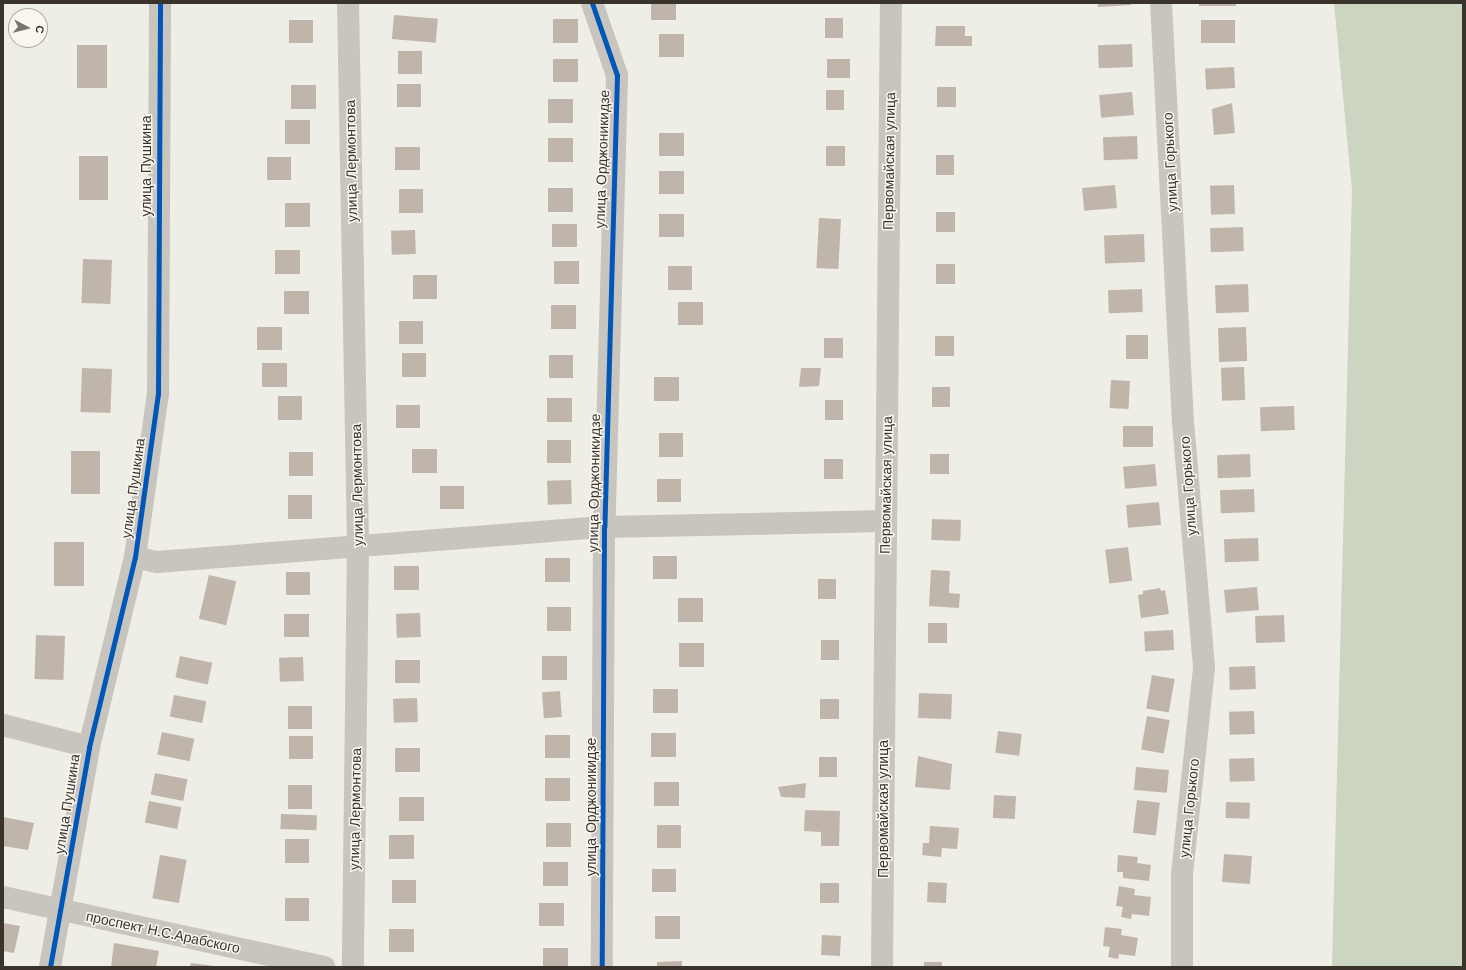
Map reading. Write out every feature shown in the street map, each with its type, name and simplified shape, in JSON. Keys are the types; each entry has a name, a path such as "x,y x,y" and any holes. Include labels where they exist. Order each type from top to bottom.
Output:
{"street":[{"name":"улица Пушкина","path":"50,967 62,910 89,747 135,557 158,394 160,3"},
{"name":"улица Лермонтова","path":"348,3 358,544 353,967"},
{"name":"улица Орджоникидзе","path":"592,3 617,75 604,527 602,967"},
{"name":"Первомайская улица","path":"882,967 890,3"},
{"name":"улица Горького","path":"1161,3 1183,422 1204,668 1182,874 1182,967"},
{"path":"135,557 157,562 358,544 604,527 886,521"},
{"path":"3,725 89,747"},
{"name":"проспект Н.С.Арабского","path":"3,897 324,967"}],"green space":[{"path":"1334,3 1463,3 1463,967 1332,967 1352,190"}],"building":[{"path":"651,3 676,3 676,20 651,20"},
{"path":"1098,3 1131,3 1131,5 1098,7"},
{"path":"1199,3 1236,3 1236,6 1199,6"},
{"path":"394,15 438,19 436,43 392,39"},
{"path":"825,18 843,18 843,38 825,38"},
{"path":"553,19 578,19 578,43 553,43"},
{"path":"289,20 313,20 313,43 289,43"},
{"path":"1201,20 1235,20 1235,43 1201,43"},
{"path":"936,26 965,26 965,36 972,36 972,46 935,46"},
{"path":"659,34 684,34 684,57 659,57"},
{"path":"1132,44 1133,67 1099,68 1098,45"},
{"path":"77,45 107,45 107,88 77,88"},
{"path":"398,51 422,51 422,74 398,74"},
{"path":"553,59 578,59 578,82 553,82"},
{"path":"827,59 850,59 850,78 827,78"},
{"path":"1234,67 1235,88 1206,89 1205,69"},
{"path":"397,84 421,84 421,107 397,107"},
{"path":"291,85 316,85 316,109 291,109"},
{"path":"937,87 956,87 956,107 937,107"},
{"path":"826,90 844,90 844,110 826,110"},
{"path":"1132,92 1134,115 1101,118 1099,95"},
{"path":"548,99 573,99 573,123 548,123"},
{"path":"1232,103 1235,133 1214,135 1212,109"},
{"path":"285,120 310,120 310,144 285,144"},
{"path":"659,133 684,133 684,156 659,156"},
{"path":"1137,136 1138,159 1104,160 1103,137"},
{"path":"548,138 573,138 573,162 548,162"},
{"path":"826,146 845,146 845,166 826,166"},
{"path":"395,147 420,147 420,170 395,170"},
{"path":"936,155 954,155 954,175 936,175"},
{"path":"79,156 108,156 108,200 79,200"},
{"path":"267,157 291,157 291,180 267,180"},
{"path":"659,171 684,171 684,194 659,194"},
{"path":"1115,185 1117,208 1084,211 1082,188"},
{"path":"1234,185 1235,214 1211,215 1210,186"},
{"path":"548,188 573,188 573,212 548,212"},
{"path":"399,189 423,189 423,213 399,213"},
{"path":"285,203 310,203 310,227 285,227"},
{"path":"936,212 955,212 955,232 936,232"},
{"path":"659,214 684,214 684,237 659,237"},
{"path":"819,218 841,219 838,269 816,268"},
{"path":"552,224 577,224 577,247 552,247"},
{"path":"1243,227 1244,251 1211,252 1210,228"},
{"path":"415,230 416,254 392,255 391,231"},
{"path":"1144,234 1145,262 1105,263 1104,235"},
{"path":"275,250 300,250 300,274 275,274"},
{"path":"83,259 112,260 110,304 81,303"},
{"path":"554,261 579,261 579,284 554,284"},
{"path":"936,264 955,264 955,284 936,284"},
{"path":"668,266 692,266 692,290 668,290"},
{"path":"413,275 437,275 437,299 413,299"},
{"path":"1248,284 1249,312 1216,313 1215,285"},
{"path":"1142,289 1143,312 1109,313 1108,290"},
{"path":"284,291 309,291 309,314 284,314"},
{"path":"678,302 703,302 703,325 678,325"},
{"path":"551,305 576,305 576,329 551,329"},
{"path":"399,321 423,321 423,344 399,344"},
{"path":"257,327 282,327 282,350 257,350"},
{"path":"1246,327 1247,361 1219,362 1218,328"},
{"path":"1126,335 1148,335 1148,359 1126,359"},
{"path":"935,336 954,336 954,356 935,356"},
{"path":"824,338 843,338 843,358 824,358"},
{"path":"402,353 426,353 426,377 402,377"},
{"path":"549,355 573,355 573,378 549,378"},
{"path":"262,363 287,363 287,387 262,387"},
{"path":"1244,367 1245,400 1222,401 1221,368"},
{"path":"82,368 112,369 110,413 80,412"},
{"path":"801,368 821,368 819,386 799,387"},
{"path":"654,377 679,377 679,401 654,401"},
{"path":"1111,380 1130,381 1129,409 1110,408"},
{"path":"932,387 950,387 950,407 932,407"},
{"path":"278,396 302,396 302,420 278,420"},
{"path":"547,398 572,398 572,422 547,422"},
{"path":"825,400 843,400 843,420 825,420"},
{"path":"396,405 420,405 420,428 396,428"},
{"path":"1294,406 1295,430 1261,431 1260,407"},
{"path":"1123,426 1153,426 1153,447 1123,447"},
{"path":"659,433 683,433 683,457 659,457"},
{"path":"547,440 571,440 571,463 547,463"},
{"path":"412,449 437,449 437,473 412,473"},
{"path":"71,451 100,451 100,494 71,494"},
{"path":"289,452 313,452 313,476 289,476"},
{"path":"930,454 949,454 949,474 930,474"},
{"path":"1250,454 1251,477 1218,478 1217,455"},
{"path":"824,459 843,459 843,479 824,479"},
{"path":"1155,464 1157,486 1125,489 1123,467"},
{"path":"657,479 681,479 681,502 657,502"},
{"path":"571,480 572,504 548,505 547,481"},
{"path":"440,486 464,486 464,509 440,509"},
{"path":"1254,489 1255,512 1221,513 1220,490"},
{"path":"288,495 312,495 312,519 288,519"},
{"path":"1159,502 1161,525 1128,528 1126,505"},
{"path":"932,519 961,520 960,541 931,540"},
{"path":"1258,538 1259,561 1225,562 1224,539"},
{"path":"54,542 84,542 84,586 54,586"},
{"path":"1128,547 1132,581 1109,584 1105,550"},
{"path":"653,556 677,556 677,579 653,579"},
{"path":"545,558 570,558 570,582 545,582"},
{"path":"394,566 419,566 419,590 394,590"},
{"path":"931,570 950,571 949,593 960,594 959,608 929,606"},
{"path":"286,572 310,572 310,595 286,595"},
{"path":"209,575 236,581 226,625 199,619"},
{"path":"818,579 836,579 836,599 818,599"},
{"path":"1257,587 1259,610 1226,613 1224,590"},
{"path":"1160,588 1161,591 1165,590 1169,614 1141,618 1138,595 1143,594 1143,591"},
{"path":"678,598 703,598 703,622 678,622"},
{"path":"547,607 571,607 571,631 547,631"},
{"path":"420,613 421,637 397,638 396,614"},
{"path":"284,614 309,614 309,637 284,637"},
{"path":"1284,615 1285,642 1256,643 1255,616"},
{"path":"928,623 947,623 947,643 928,643"},
{"path":"1173,630 1174,650 1145,651 1144,632"},
{"path":"36,635 65,636 63,680 34,679"},
{"path":"821,640 839,640 839,660 821,660"},
{"path":"679,643 704,643 704,667 679,667"},
{"path":"180,656 212,663 208,684 175,678"},
{"path":"542,656 567,656 567,680 542,680"},
{"path":"303,657 304,681 280,682 279,658"},
{"path":"395,660 420,660 420,683 395,683"},
{"path":"1255,666 1256,689 1230,690 1229,667"},
{"path":"1152,675 1175,679 1169,712 1146,708"},
{"path":"653,689 678,689 678,713 653,713"},
{"path":"560,691 562,717 544,718 542,692"},
{"path":"919,693 952,694 951,719 918,718"},
{"path":"174,695 206,701 202,723 170,717"},
{"path":"417,698 418,722 394,723 393,699"},
{"path":"820,699 839,699 839,719 820,719"},
{"path":"288,706 312,706 312,729 288,729"},
{"path":"1254,711 1255,734 1230,735 1229,712"},
{"path":"1147,716 1170,720 1164,753 1141,749"},
{"path":"998,731 1022,734 1019,756 995,753"},
{"path":"162,732 194,739 189,761 157,754"},
{"path":"651,733 676,733 676,757 651,757"},
{"path":"545,735 570,735 570,758 545,758"},
{"path":"289,736 313,736 313,759 289,759"},
{"path":"395,748 420,748 420,772 395,772"},
{"path":"918,756 952,764 950,790 915,787"},
{"path":"819,757 837,757 837,777 819,777"},
{"path":"1254,758 1255,781 1230,782 1229,759"},
{"path":"1136,767 1169,770 1167,793 1134,790"},
{"path":"155,773 187,779 183,801 151,795"},
{"path":"545,778 570,778 570,801 545,801"},
{"path":"654,782 679,782 679,806 654,806"},
{"path":"806,783 805,798 781,797 778,787"},
{"path":"288,785 312,785 312,809 288,809"},
{"path":"994,795 1016,796 1015,819 993,818"},
{"path":"399,797 424,797 424,821 399,821"},
{"path":"1137,800 1160,803 1156,836 1133,833"},
{"path":"149,801 181,807 177,829 145,823"},
{"path":"1226,802 1250,803 1249,819 1225,818"},
{"path":"805,810 840,811 839,846 821,846 821,832 804,831"},
{"path":"281,814 317,815 316,830 280,829"},
{"path":"3,817 34,823 28,850 3,846"},
{"path":"546,823 571,823 571,847 546,847"},
{"path":"657,825 681,825 681,848 657,848"},
{"path":"930,826 959,828 957,849 942,848 941,857 922,855 923,843 929,843"},
{"path":"389,835 414,835 414,859 389,859"},
{"path":"285,839 309,839 309,863 285,863"},
{"path":"1224,854 1252,856 1250,884 1222,882"},
{"path":"160,855 187,860 179,903 152,898"},
{"path":"1118,855 1138,857 1137,863 1151,865 1149,881 1123,878 1123,872 1117,872"},
{"path":"543,862 568,862 568,886 543,886"},
{"path":"652,869 676,869 676,892 652,892"},
{"path":"392,880 416,880 416,903 392,903"},
{"path":"928,882 947,883 946,903 927,902"},
{"path":"820,883 839,883 839,903 820,903"},
{"path":"1119,886 1135,889 1134,895 1151,897 1149,916 1132,914 1131,919 1121,917 1123,907 1116,906"},
{"path":"285,898 309,898 309,921 285,921"},
{"path":"539,903 564,903 564,926 539,926"},
{"path":"655,916 680,916 680,939 655,939"},
{"path":"3,923 20,926 14,953 3,951"},
{"path":"1105,927 1122,929 1121,935 1138,938 1135,956 1119,954 1118,959 1108,957 1110,947 1103,946"},
{"path":"389,929 414,929 414,952 389,952"},
{"path":"822,935 841,936 840,956 821,955"},
{"path":"114,943 159,951 156,967 111,967"},
{"path":"543,948 568,948 568,967 543,967"},
{"path":"682,961 682,967 657,967 657,962"},
{"path":"924,962 942,962 942,967 924,967"},
{"path":"191,963 214,966 214,967 190,967"}],"cycle path":[{"path":"50,967 89,747 135,557 158,394 160,3"},
{"path":"592,3 617,75 604,527 602,967"}]}
